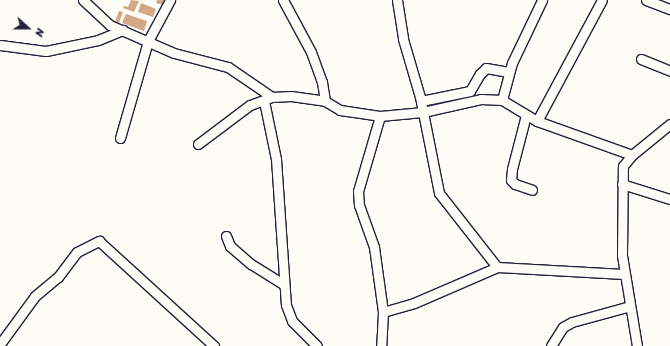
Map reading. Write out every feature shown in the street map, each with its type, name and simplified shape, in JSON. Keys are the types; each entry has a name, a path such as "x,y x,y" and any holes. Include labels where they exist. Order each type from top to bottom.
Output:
{"street":[{"path":"83,0 104,21 174,53 228,68 268,99 276,159 286,305 292,321 317,346"},
{"path":"120,138 148,41 170,0"},
{"path":"283,0 311,52 322,82 325,101"},
{"path":"397,0 403,39 421,100 439,193 497,267"},
{"path":"502,100 509,72 542,0"},
{"path":"537,121 602,0"},
{"path":"646,0 670,10"},
{"path":"0,44 46,50 98,40 123,30"},
{"path":"641,59 670,71"},
{"path":"421,100 470,91 480,74 486,68 509,72"},
{"path":"198,144 250,105 268,99 291,96 325,101 340,110 380,116 423,112 474,100 502,100 537,121 632,155"},
{"path":"526,115 512,169 511,180 515,184 532,190"},
{"path":"380,116 358,191 359,205 374,247 383,312 381,346"},
{"path":"637,346 624,274 622,184 624,166 632,155 670,124"},
{"path":"622,184 670,199"},
{"path":"226,236 230,246 251,264 284,285"},
{"path":"0,344 35,296 58,277 77,252 99,241 214,346"},
{"path":"383,312 414,303 497,267 624,274"},
{"path":"551,346 563,327 572,322 630,306"}],"building":[{"path":"131,0 139,1 134,12 123,8 124,6 128,7"},
{"path":"157,0 164,0 163,5 156,3"},
{"path":"141,3 156,9 153,17 138,12"},
{"path":"119,11 123,12 119,23 115,22"},
{"path":"126,14 147,21 144,31 122,23"}]}
